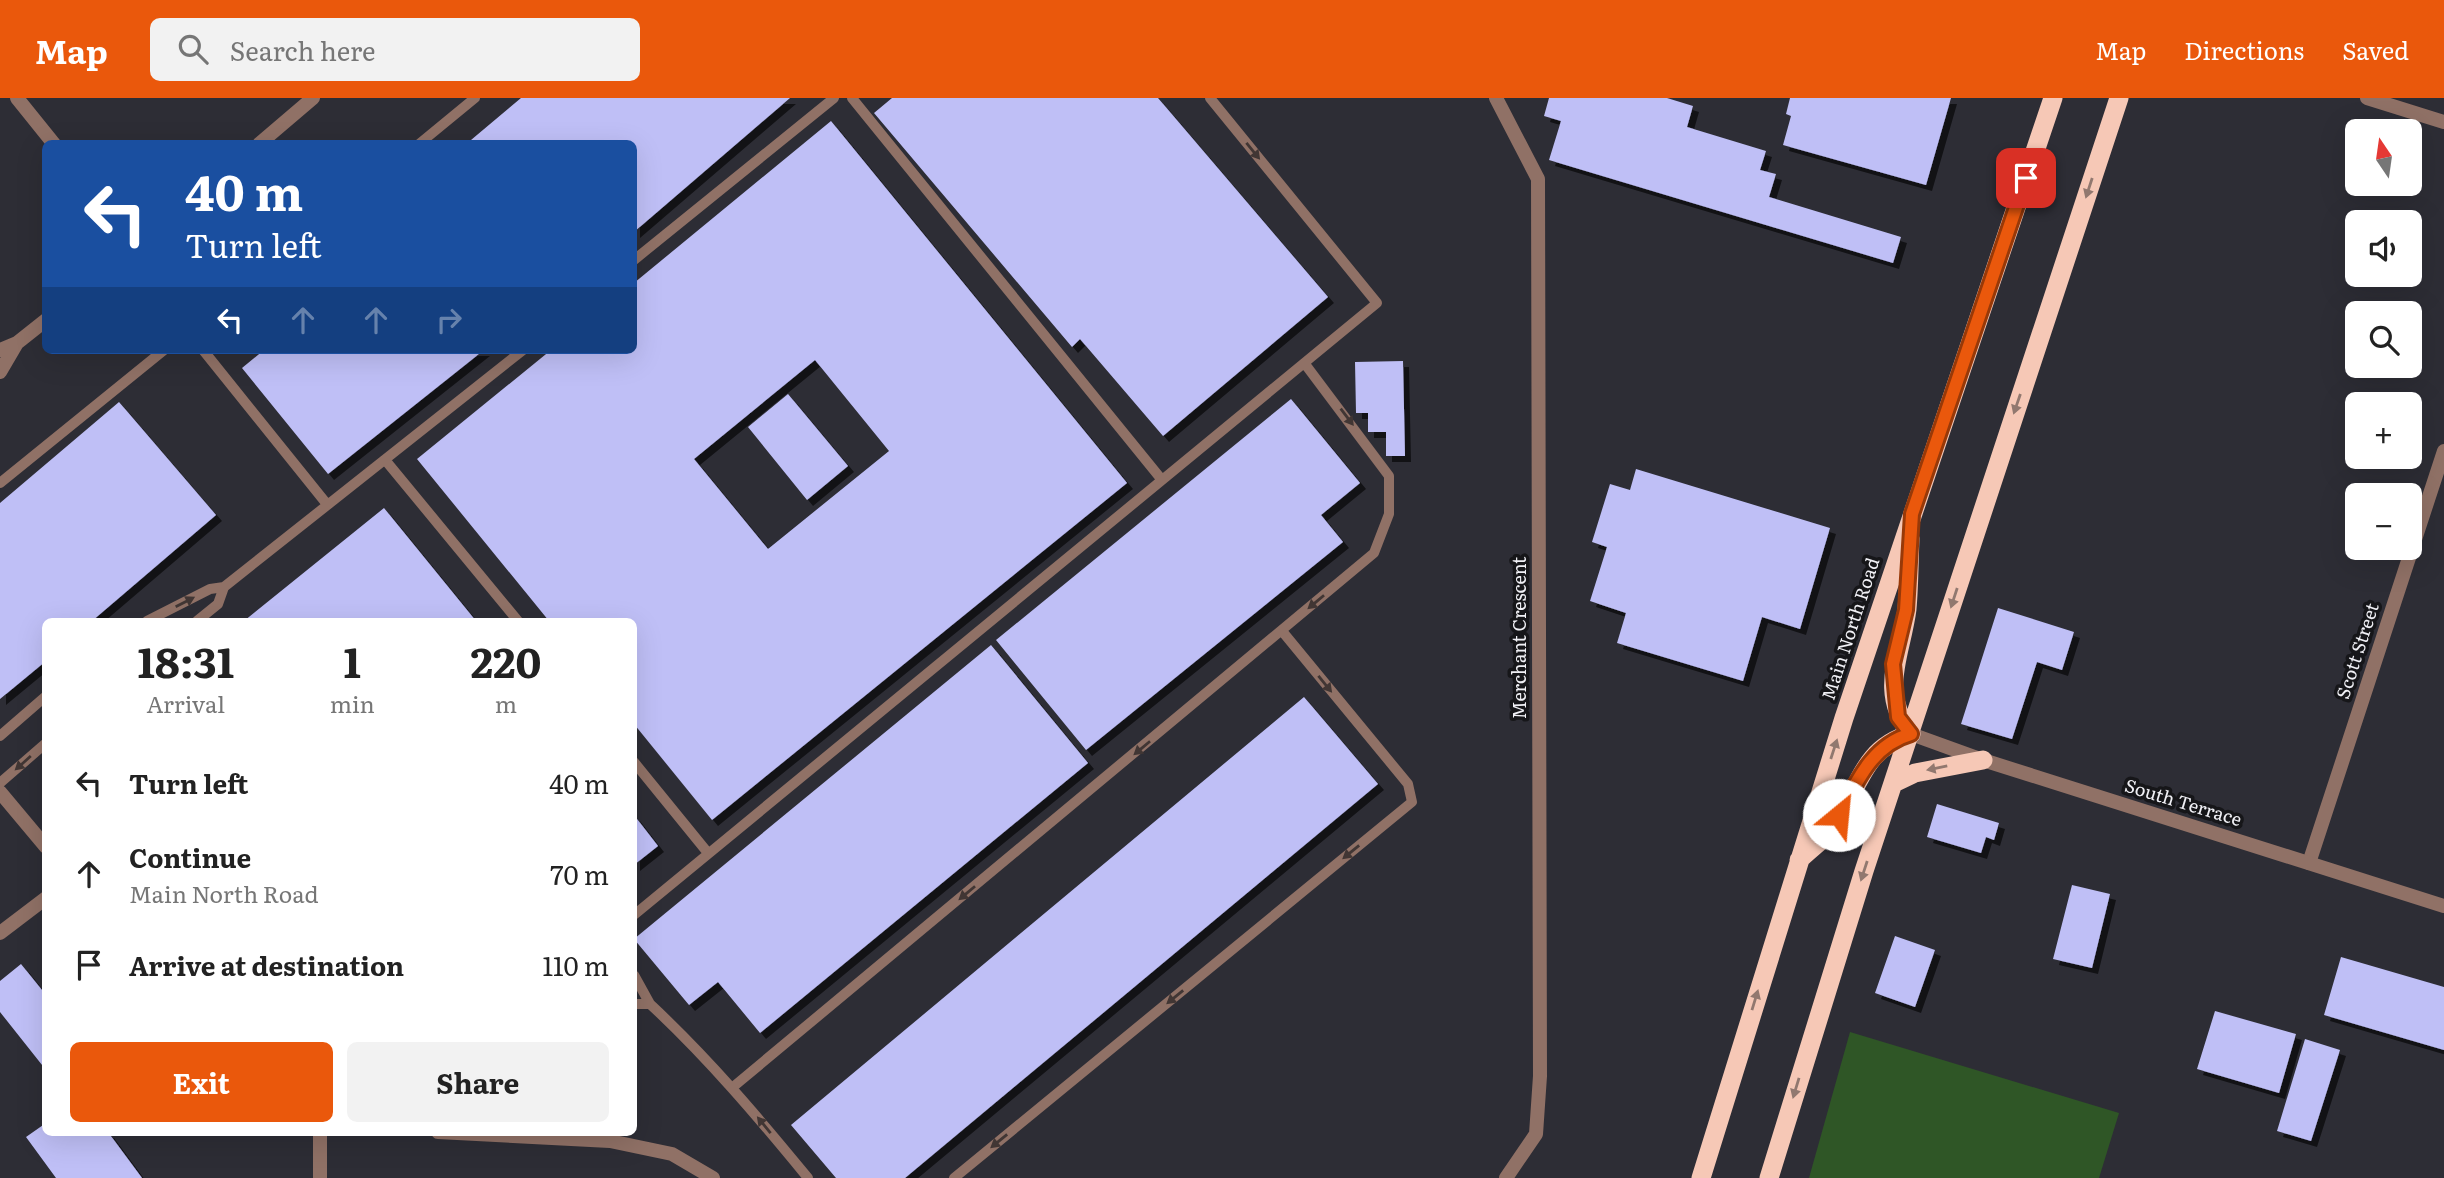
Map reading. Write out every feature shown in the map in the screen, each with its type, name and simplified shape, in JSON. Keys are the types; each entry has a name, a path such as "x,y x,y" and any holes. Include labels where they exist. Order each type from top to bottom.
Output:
{"highway":[{"path":"2108,98 2110,124"},
{"path":"1769,1178 2001,451 2119,98"},
{"name":"Main North Road","path":"1701,1178 1798,860 2050,101"},
{"path":"1911,734 1898,717 1893,664 1906,610 1912,514"},
{"path":"1798,860 1831,830 1876,753 1891,741 1911,734"},
{"path":"1894,783 1914,773 1983,760"}],"street":[{"path":"17,98 51,140"},
{"path":"264,140 313,98"},
{"name":"Merchant Crescent","path":"1496,98 1538,179 1540,1076 1536,1134 1506,1178"},
{"path":"2367,98 2444,122"},
{"path":"0,350 17,343 42,323"},
{"path":"0,372 17,343"},
{"name":"Scott Street","path":"2309,863 2444,451"},
{"name":"South Terrace","path":"1911,734 1983,760 2444,906"},
{"path":"0,792 42,842"},
{"path":"0,933 42,901"},
{"path":"320,1136 320,1178"},
{"path":"514,1136 610,1141 672,1154 713,1178"}],"lane":[{"path":"424,140 475,98"},
{"path":"637,258 834,98"},
{"path":"852,98 1163,480"},
{"path":"637,912 1377,303 1210,98"},
{"path":"0,483 159,354"},
{"path":"206,354 326,503"},
{"path":"201,618 218,604 224,587 326,503 386,461 518,354"},
{"path":"733,1087 1374,553 1389,514 1390,476 1305,364"},
{"path":"386,461 516,618"},
{"path":"153,618 210,589 224,587"},
{"path":"954,1178 1412,803 1408,785 1282,631"},
{"path":"0,736 42,699"},
{"path":"0,783 42,746"},
{"path":"637,766 708,853"},
{"path":"637,980 650,1004 733,1087 808,1178"},
{"path":"637,1004 650,1004"}],"green space":[{"path":"1850,1032 2119,1113 2099,1178 1809,1178"}],"building":[{"path":"521,98 790,98 637,229 637,140 471,140"},
{"path":"892,98 1158,98 1328,297 1163,436 1080,339 1072,347 874,113"},
{"path":"1549,98 1667,98 1693,106 1687,127 1766,151 1760,170 1776,174 1769,197 1901,237 1893,263 1549,160 1561,121 1544,116"},
{"path":"1790,98 1951,98 1926,185 1783,145 1791,116 1786,114"},
{"path":"831,121 1127,483 712,820 637,728 637,618 547,618 417,459 546,354 637,354 637,281","holes":["815,360 889,451 768,549 694,459"]},
{"path":"259,354 479,354 328,474 242,368"},
{"path":"1403,361 1405,456 1386,456 1386,432 1368,432 1368,413 1356,413 1355,362"},
{"path":"788,394 848,466 807,500 748,427"},
{"path":"1291,399 1360,483 1321,515 1343,542 1086,750 996,640"},
{"path":"119,402 216,515 96,618 42,618 42,664 0,699 0,503"},
{"path":"1636,469 1830,528 1800,629 1762,617 1743,681 1617,643 1626,613 1590,601 1607,547 1592,542 1610,484 1630,490"},
{"path":"384,508 474,618 248,618"},
{"path":"1998,608 2074,632 2062,670 2037,662 2012,739 1961,724"},
{"path":"991,645 1088,763 760,1033 718,982 689,1005 637,943 637,937"},
{"path":"1304,697 1378,784 905,1178 836,1178 791,1125"},
{"path":"1937,804 1999,823 1994,840 1986,837 1981,853 1927,837"},
{"path":"637,819 658,846 637,863"},
{"path":"2072,885 2110,894 2092,968 2053,959"},
{"path":"1895,936 1935,950 1915,1007 1875,993"},
{"path":"2341,957 2444,987 2444,1050 2324,1015"},
{"path":"21,964 42,990 42,1065 0,1012 0,981"},
{"path":"2215,1011 2296,1034 2279,1093 2197,1069"},
{"path":"2305,1039 2340,1050 2311,1141 2277,1131"},
{"path":"42,1126 42,1136 111,1136 142,1178 56,1178 26,1137"}],"route":[{"path":"1839,815 1859,777 1876,753 1891,741 1911,734 1898,717 1893,664 1906,610 1912,514 2026,178"}]}
